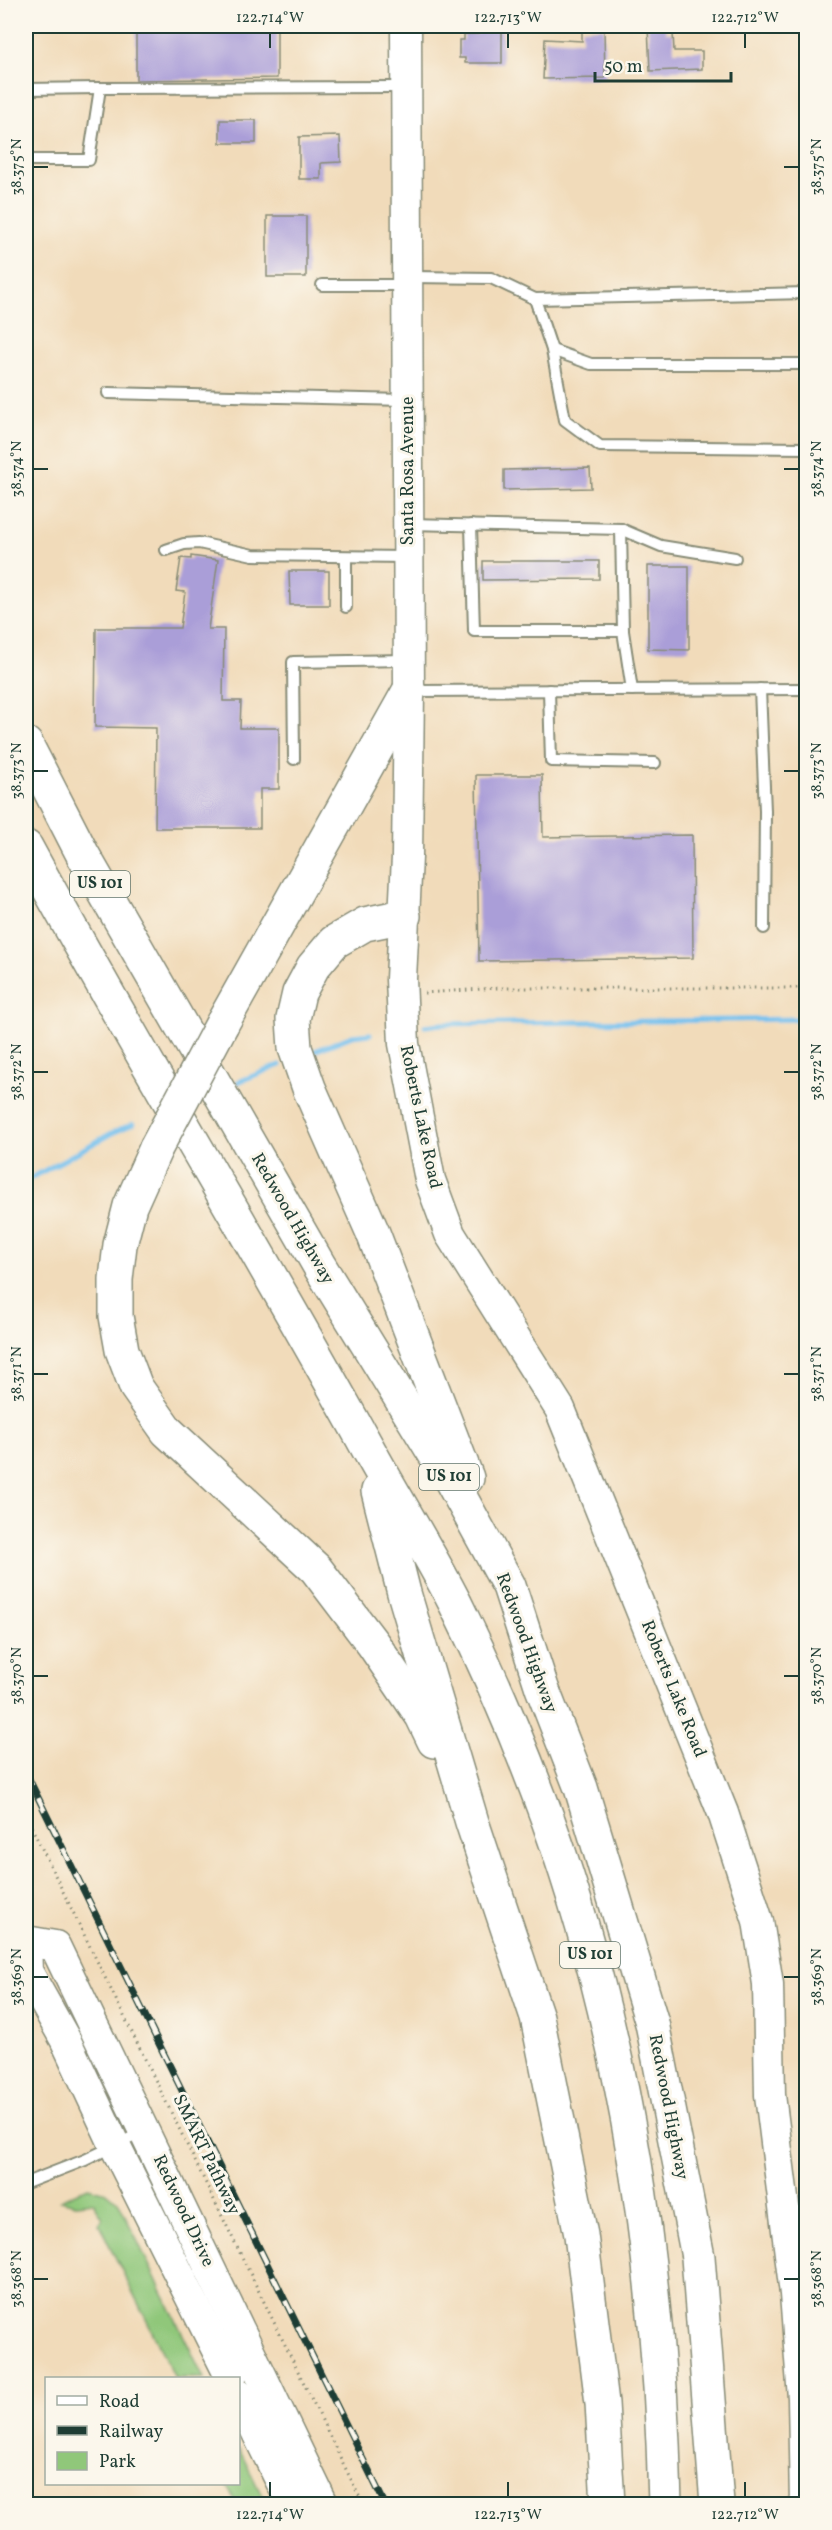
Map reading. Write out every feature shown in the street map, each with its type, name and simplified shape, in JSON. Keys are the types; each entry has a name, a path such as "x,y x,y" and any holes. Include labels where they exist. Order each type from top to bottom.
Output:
{"highway":[{"path":"409,675 156,1148 130,1206 120,1245 116,1280 116,1316 122,1350 136,1387 167,1431 316,1569 373,1644 422,1716 472,1822"},
{"name":"Redwood Highway","path":"26,744 83,855 284,1206 452,1482 509,1586 542,1688 581,1788 652,2023 698,2257 717,2505"},
{"name":"US 101","path":"26,847 454,1602 491,1679 548,1821 595,1971 613,2051 641,2212 660,2372 665,2505"},
{"path":"404,916 364,924 334,942 314,967 299,993 293,1019 295,1048 309,1089 377,1243 509,1586"},
{"path":"368,1448 404,1593 472,1822 537,2017 581,2235 602,2403 608,2505"}],"street":[{"name":"Santa Rosa Avenue","path":"404,916 409,675 406,26"},
{"name":"Roberts Lake Road","path":"404,916 401,987 404,1044 430,1180 450,1234 560,1409 723,1813 758,1921 768,1984 770,2096 795,2294 803,2398 805,2505"},
{"name":"Redwood Drive","path":"230,2377 115,2146 65,2039 27,1971 26,1942 55,1946 323,2505"},
{"path":"240,2398 292,2505"}],"lane":[{"path":"26,88 406,87"},
{"path":"26,160 90,160 100,88"},
{"path":"322,285 491,278 535,299 807,293"},
{"path":"535,299 552,350 565,420 600,446 807,448"},
{"path":"552,350 591,364 807,364"},
{"path":"108,393 408,400"},
{"path":"408,524 621,529 661,546 735,558"},
{"path":"471,525 474,632 623,631"},
{"path":"621,529 623,631 632,690"},
{"path":"166,550 184,544 199,543 253,555 409,557"},
{"path":"346,557 346,607"},
{"path":"294,759 292,662 549,690 807,689"},
{"path":"760,689 765,811 764,928"},
{"path":"549,690 551,761 655,763"},
{"path":"26,2183 85,2160 145,2131"}],"path":[{"path":"401,987 807,988"},
{"name":"SMART Pathway","path":"26,1816 363,2505"}],"green space":[{"path":"88,2187 103,2191 118,2201 204,2377 175,2377 99,2224 103,2218 93,2202 76,2204 60,2200"},
{"path":"240,2451 266,2504 236,2504 226,2485 240,2485"}],"building":[{"path":"136,26 277,26 277,78 136,80"},
{"path":"666,26 666,33 673,33 674,51 702,51 702,69 650,71 648,27"},
{"path":"604,28 605,78 543,79 545,39 582,41 582,29"},
{"path":"478,31 502,31 502,63 465,63 465,58 459,58 459,40 464,40 464,34 478,34"},
{"path":"220,120 256,120 256,143 220,143"},
{"path":"340,136 341,162 321,163 321,179 299,179 299,137"},
{"path":"267,216 306,216 306,277 267,277"},
{"path":"590,468 591,488 504,490 504,470"},
{"path":"191,556 218,560 208,629 224,629 223,701 241,701 240,728 279,728 279,789 260,789 260,828 155,828 156,728 95,727 96,628 180,628 185,592 176,591 181,558 191,559"},
{"path":"483,561 599,561 599,579 483,580"},
{"path":"648,566 689,566 689,650 648,649"},
{"path":"289,571 329,571 329,605 290,605"},
{"path":"476,775 542,775 543,837 692,835 693,958 479,961"}],"waterway":[{"path":"425,1026 806,1019"},
{"path":"312,1052 352,1036 370,1034"},
{"path":"238,1082 280,1065"},
{"path":"26,1181 112,1133 133,1124"}],"railway":[{"path":"26,1773 385,2504"}]}
